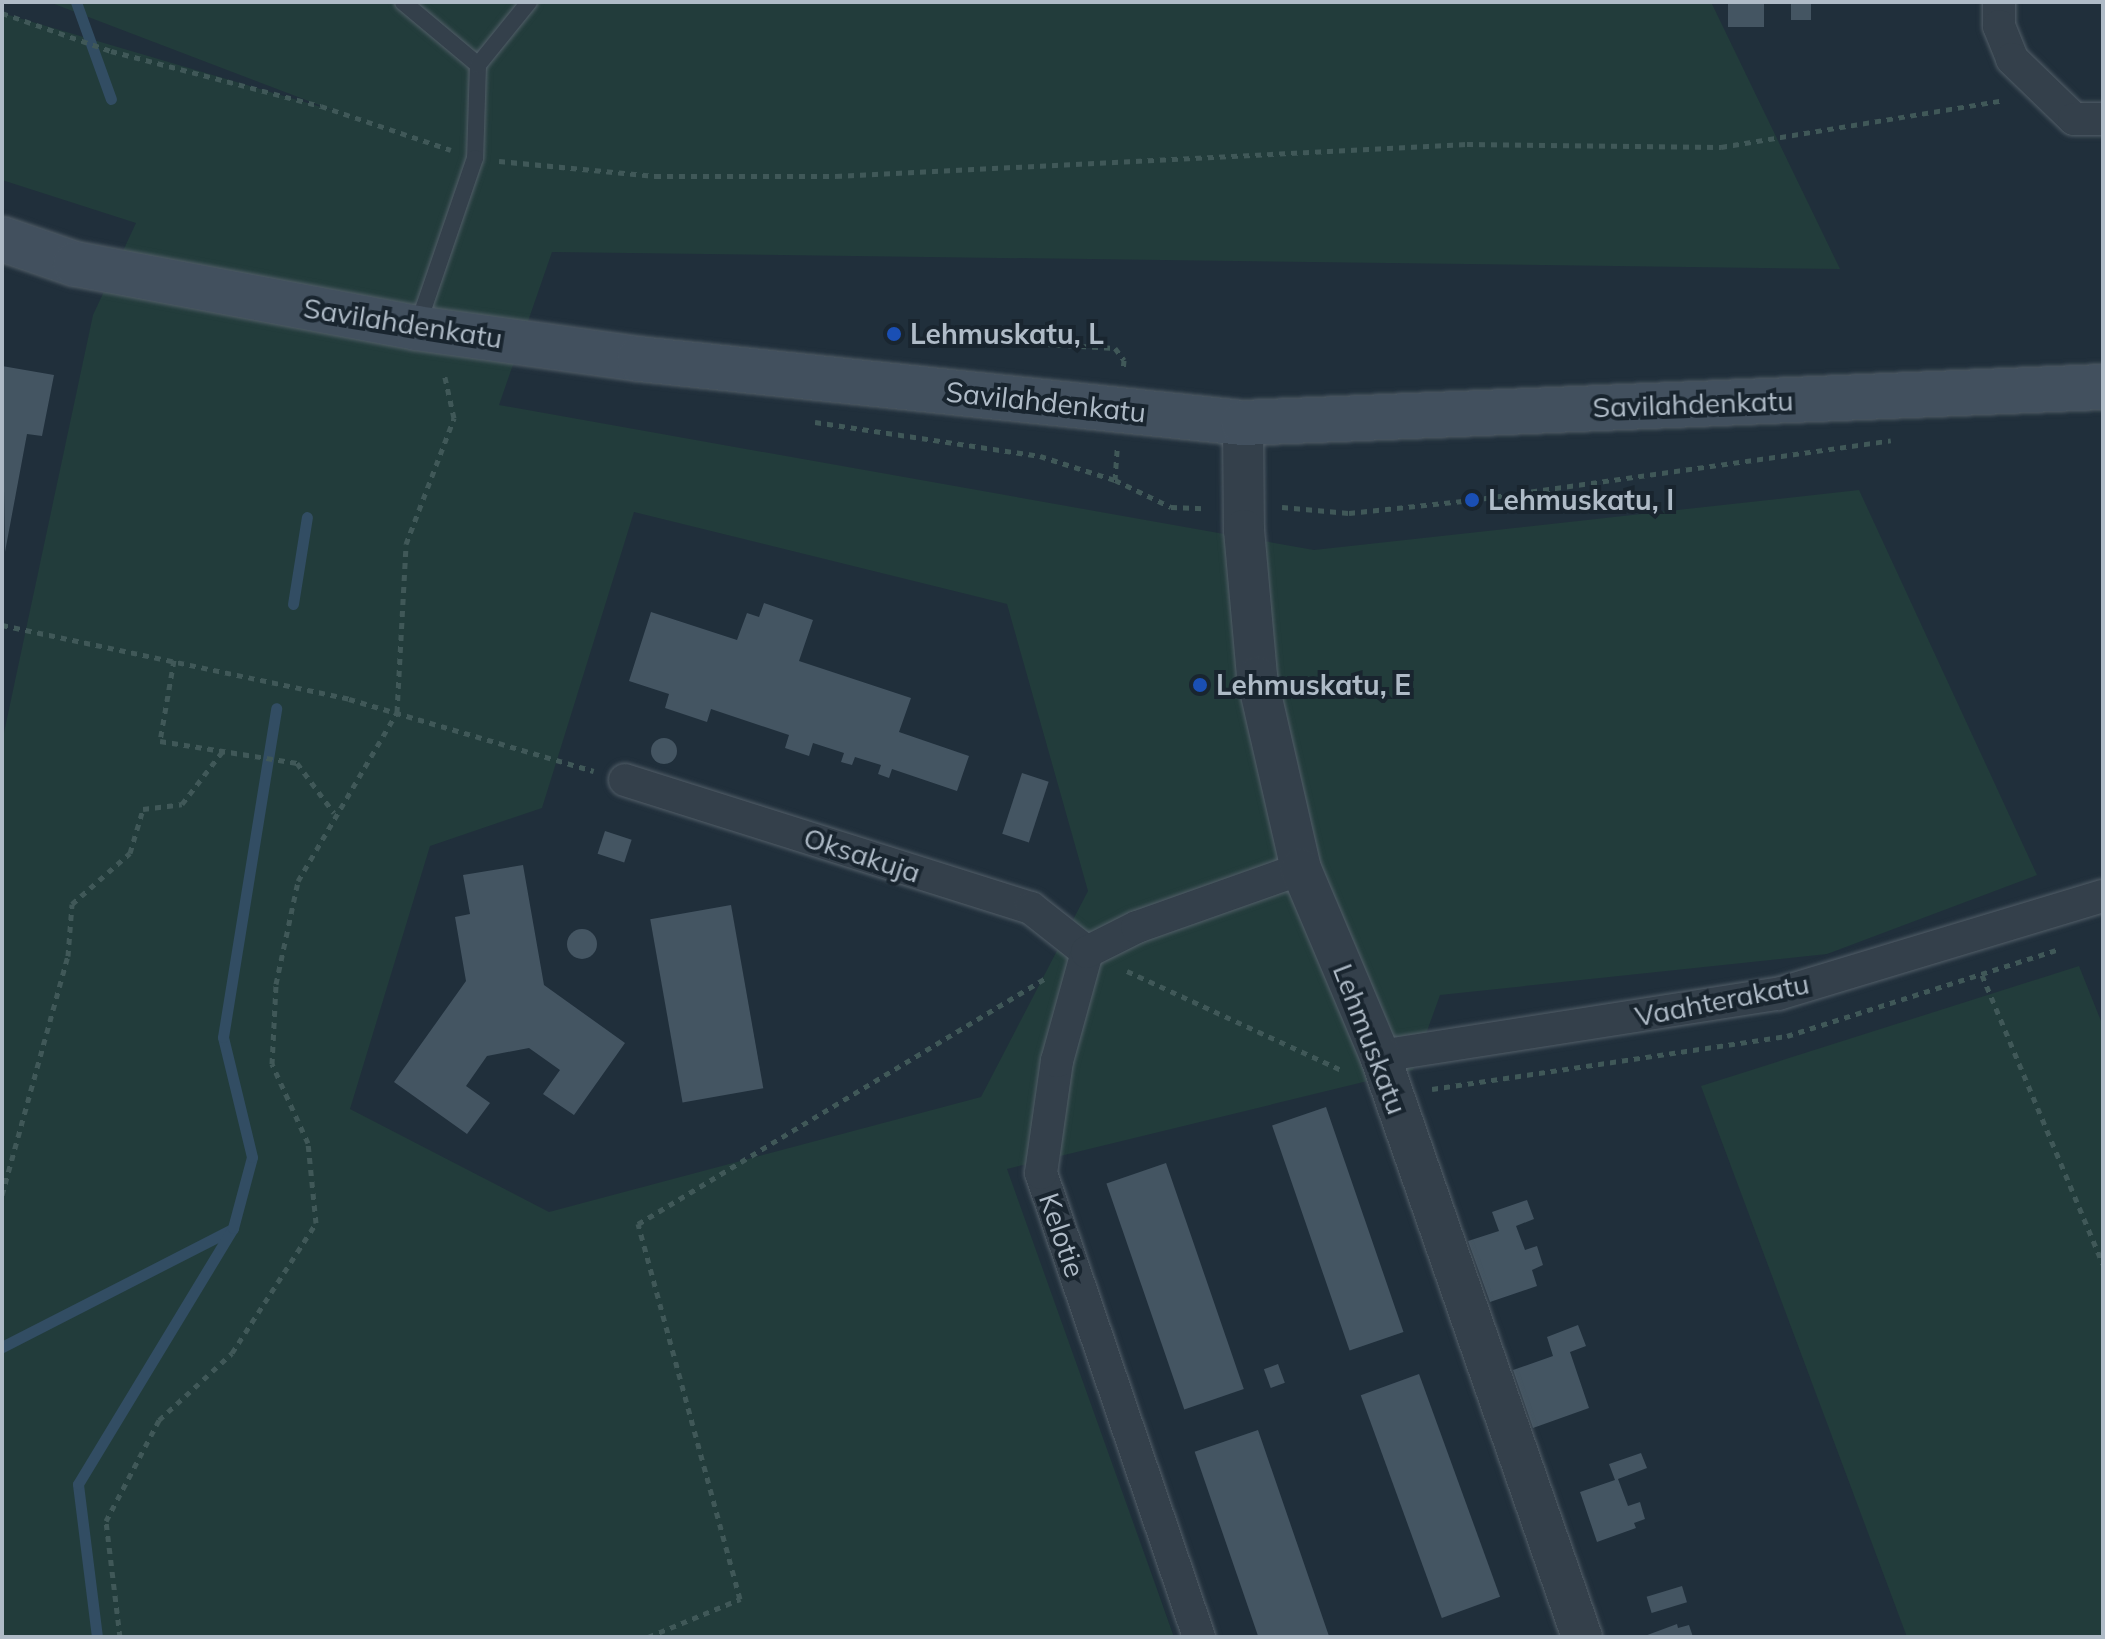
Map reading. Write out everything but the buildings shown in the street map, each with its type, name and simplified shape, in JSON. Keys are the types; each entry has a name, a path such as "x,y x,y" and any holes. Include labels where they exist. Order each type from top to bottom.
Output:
{"main road":[{"name":"Savilahdenkatu","path":"2,239 75,264 416,328 639,359 1243,423 2103,387"}],"street":[{"path":"1999,2 1999,26 2012,59 2074,119 2103,119"},
{"name":"Lehmuskatu","path":"1243,423 1244,530 1257,677 1301,869 1380,1056 1582,1637"},
{"name":"Oksakuja","path":"625,780 1031,908 1087,952"},
{"path":"1087,952 1137,927 1301,869"},
{"name":"Vaahterakatu","path":"1380,1056 1778,994 2103,896"},
{"name":"Kelotie","path":"1087,952 1057,1061 1041,1173 1199,1637"}],"lane":[{"path":"403,2 478,65"},
{"path":"416,328 475,158 478,65 529,2"}],"path":[{"path":"2,13 111,51 321,106 475,158 655,176 836,176 1467,144 1721,147 2048,92"},
{"path":"120,1637 106,1521 159,1420 232,1353 316,1223 308,1143 272,1064 276,984 298,881 334,813 397,712 406,544 454,418 442,367"},
{"path":"2,625 305,689 397,712 625,780"},
{"path":"174,660 160,741 297,763 334,813"},
{"path":"2,1195 68,956 72,904 130,853 143,809 182,804 222,752"},
{"path":"648,1637 740,1599 638,1224 1087,952 1393,1094"},
{"path":"1982,975 2103,1264"}],"green space":[{"path":"49,2 1711,2 1840,269 552,252 499,405 1314,550 1859,490 2037,875 1827,954 1440,995 1413,1070 1007,1169 1174,1637 2,1637 2,742 93,315 136,223 2,180 2,13 335,111","holes":["634,512 1007,604 1088,891 981,1097 549,1212 350,1109 430,846 542,808"]},
{"path":"2079,966 2103,1026 2103,1637 1907,1637 1701,1086"}],"waterway":[{"path":"76,2 111,99"},
{"path":"293,604 307,517"},
{"path":"97,1637 78,1484 233,1228 252,1157 223,1037 276,708"},
{"path":"2,1347 233,1229"}],"place":[{"name":"Lehmuskatu, L","path":"894,334"},
{"name":"Lehmuskatu, I","path":"1472,500"},
{"name":"Lehmuskatu, E","path":"1200,685"}]}
